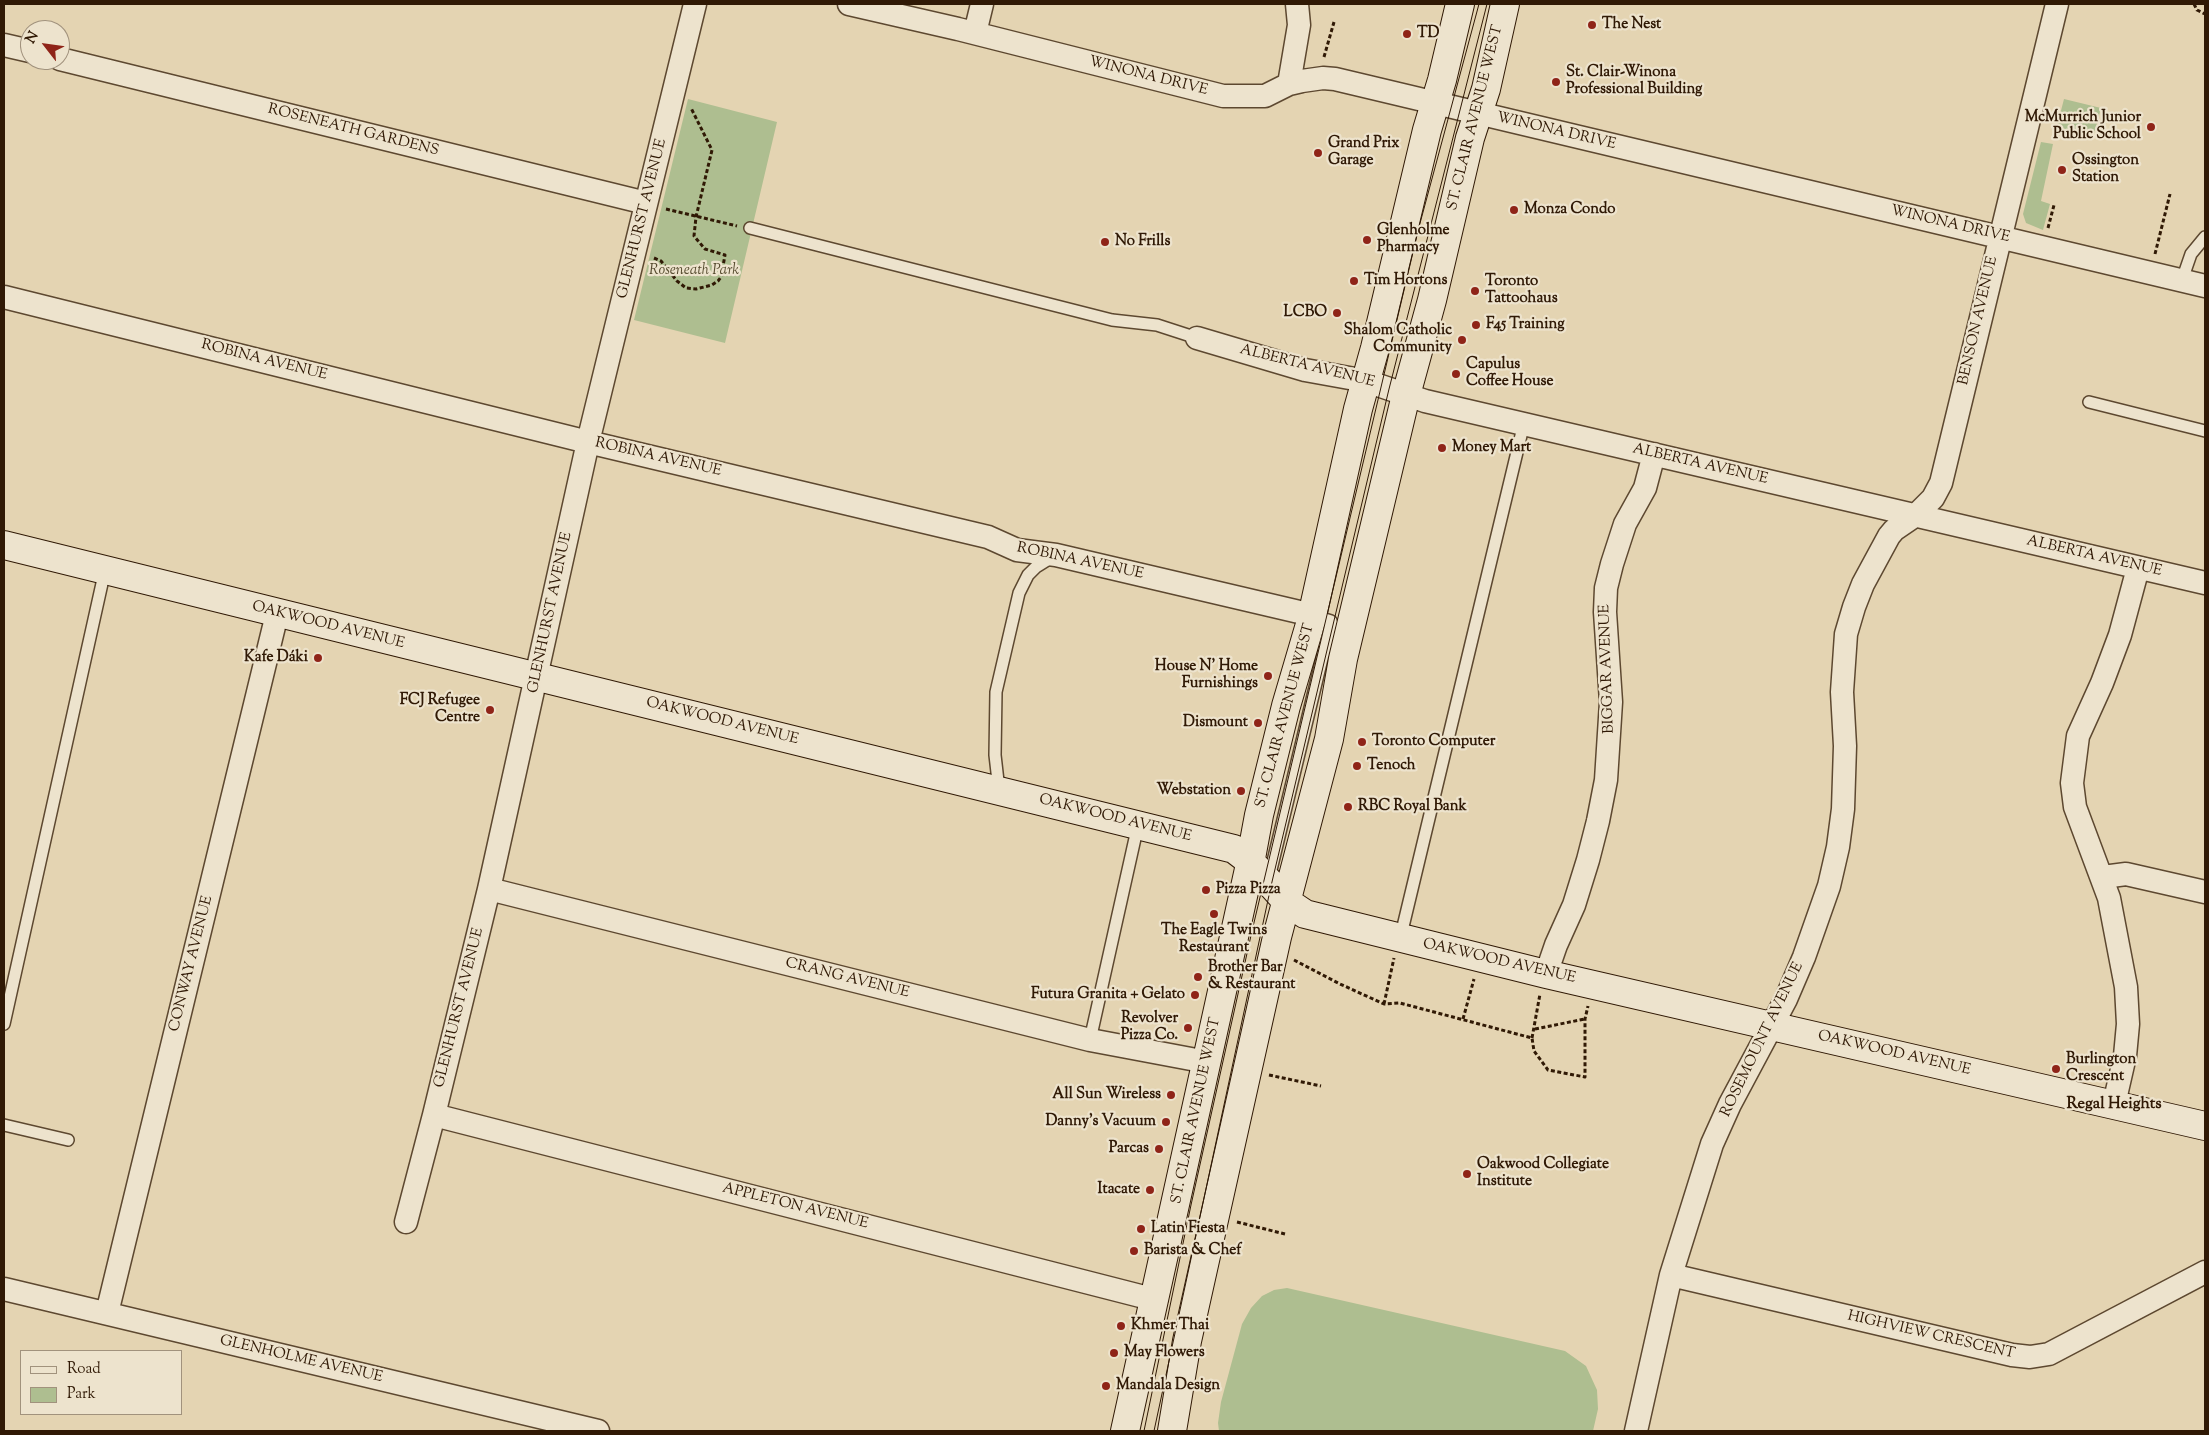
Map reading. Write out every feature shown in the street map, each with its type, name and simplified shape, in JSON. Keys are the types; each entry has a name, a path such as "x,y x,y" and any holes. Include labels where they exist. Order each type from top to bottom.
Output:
{"main road":[{"name":"ST. CLAIR AVENUE WEST","path":"1125,1431 1156,1300 1266,788 1312,615 1366,381 1460,4"},
{"name":"ST. CLAIR AVENUE WEST","path":"1172,1431 1187,1341 1275,947 1329,739 1343,659 1406,395 1432,300 1470,138 1479,113 1505,4"},
{"name":"OAKWOOD AVENUE","path":"4,545 1234,849 1251,862 1287,902 1305,914 1397,948 1543,982 1772,1026 2205,1126"}],"street":[{"name":"GLENHURST AVENUE","path":"406,1222 489,889 588,442 655,206 695,4"},
{"name":"WINONA DRIVE","path":"850,4 975,33 1223,96 1265,96 1289,84 1310,79 1329,78 2205,286"},
{"path":"975,33 982,4"},
{"path":"1289,84 1299,25 1297,4"},
{"name":"BENSON AVENUE","path":"1916,515 1933,498 1941,483 1999,237 2057,4"},
{"path":"4,45 20,49"},
{"name":"ROSENEATH GARDENS","path":"70,61 655,206"},
{"name":"ROBINA AVENUE","path":"4,297 588,442 988,537 1017,550 1056,555 1312,615"},
{"name":"ALBERTA AVENUE","path":"1197,338 1305,370 1366,381 1406,395 2205,583"},
{"name":"BIGGAR AVENUE","path":"1543,982 1556,945 1574,905 1598,821 1606,780 1611,702 1605,612 1606,588 1625,524 1645,488 1654,454"},
{"name":"ROSEMOUNT AVENUE","path":"1636,1431 1671,1275 1712,1144 1730,1104 1786,999 1804,957 1829,886 1838,847 1843,809 1846,746 1842,692 1846,634 1854,607 1863,584 1889,536 1894,530 1916,515"},
{"path":"2114,1104 2125,1056 2128,1011 2121,952 2103,877 2075,807 2072,783 2073,763 2078,736 2102,683 2120,635 2138,568"},
{"name":"CONWAY AVENUE","path":"107,1313 277,614"},
{"path":"2103,877 2126,874 2205,892"},
{"name":"CRANG AVENUE","path":"489,889 1090,1040 1207,1062"},
{"name":"APPLETON AVENUE","path":"434,1115 1156,1300"},
{"name":"HIGHVIEW CRESCENT","path":"1671,1275 2012,1355 2030,1357 2048,1354 2070,1344 2205,1272"},
{"name":"GLENHOLME AVENUE","path":"4,1289 598,1431"}],"lane":[{"path":"750,228 1112,320 1157,325 1197,338"},
{"path":"2182,280 2192,254 2205,237"},
{"path":"2089,402 2205,431"},
{"path":"1397,948 1524,423"},
{"path":"999,790 995,755 996,692 1019,593 1032,571 1056,555"},
{"path":"4,1024 106,570"},
{"path":"1268,882 1332,621 1312,615"},
{"path":"1090,1040 1138,825"},
{"path":"4,1125 68,1140"}],"path":[{"path":"2194,4 2197,10 2205,14"},
{"path":"1322,64 1334,22"},
{"path":"648,255 661,261 677,281 686,288 696,289 712,286 718,281 725,255 705,250 694,236 696,217 712,150 691,108 684,105"},
{"path":"2156,249 2170,194"},
{"path":"2047,233 2054,205"},
{"path":"655,206 750,228"},
{"path":"1384,1004 1397,948"},
{"path":"1291,958 1310,970 1384,1004 1400,1003 1532,1038"},
{"path":"1463,1019 1474,976"},
{"path":"1543,982 1532,1038 1534,1051 1548,1070 1585,1077 1585,1019 1589,1001"},
{"path":"1535,1030 1585,1019"},
{"path":"1263,1074 1320,1086"},
{"path":"1230,1220 1285,1234"}],"green space":[{"name":"Roseneath Park","path":"688,99 777,122 725,343 634,320"},
{"path":"2064,99 2101,108 2093,138 2056,130"},
{"path":"2041,142 2053,144 2041,201 2050,204 2043,230 2026,223 2023,214"},
{"path":"1287,1288 1565,1351 1586,1366 1597,1390 1598,1409 1593,1431 1219,1431 1218,1423 1221,1402 1242,1324 1251,1308 1262,1296 1274,1290"}],"tram line":[{"path":"1144,1431 1191,1205 1252,931 1419,227 1479,4"},
{"path":"1154,1431 1271,886 1389,389 1487,4"}],"place":[{"name":"The Nest","path":"1592,25"},
{"name":"TD","path":"1407,34"},
{"name":"St. Clair-Winona Professional Building","path":"1556,82"},
{"name":"McMurrich Junior Public School","path":"2151,127"},
{"name":"Grand Prix Garage","path":"1318,153"},
{"name":"Ossington Station","path":"2062,170"},
{"name":"Monza Condo","path":"1514,210"},
{"name":"Glenholme Pharmacy","path":"1367,240"},
{"name":"No Frills","path":"1105,242"},
{"name":"Tim Hortons","path":"1354,281"},
{"name":"Toronto Tattoohaus","path":"1475,291"},
{"name":"LCBO","path":"1337,313"},
{"name":"F45 Training","path":"1476,325"},
{"name":"Shalom Catholic Community","path":"1462,340"},
{"name":"Capulus Coffee House","path":"1456,374"},
{"name":"Money Mart","path":"1442,448"},
{"name":"Kafe Dáki","path":"318,658"},
{"name":"House N' Home Furnishings","path":"1268,676"},
{"name":"FCJ Refugee Centre","path":"490,710"},
{"name":"Dismount","path":"1258,723"},
{"name":"Toronto Computer","path":"1362,742"},
{"name":"Tenoch","path":"1357,766"},
{"name":"Webstation","path":"1241,791"},
{"name":"RBC Royal Bank","path":"1348,807"},
{"name":"Pizza Pizza","path":"1206,890"},
{"name":"The Eagle Twins Restaurant","path":"1214,914"},
{"name":"Brother Bar & Restaurant","path":"1198,977"},
{"name":"Futura Granita + Gelato","path":"1195,995"},
{"name":"Revolver Pizza Co.","path":"1188,1028"},
{"name":"Burlington Crescent","path":"2056,1069"},
{"name":"All Sun Wireless","path":"1171,1095"},
{"name":"Danny's Vacuum","path":"1166,1122"},
{"name":"Parcas","path":"1159,1149"},
{"name":"Oakwood Collegiate Institute","path":"1467,1174"},
{"name":"Itacate","path":"1150,1190"},
{"name":"Latin Fiesta","path":"1141,1229"},
{"name":"Barista & Chef","path":"1134,1251"},
{"name":"Khmer Thai","path":"1121,1326"},
{"name":"May Flowers","path":"1114,1353"},
{"name":"Mandala Design","path":"1106,1386"}],"district":[{"name":"Regal Heights","path":"2114,1105"}]}
